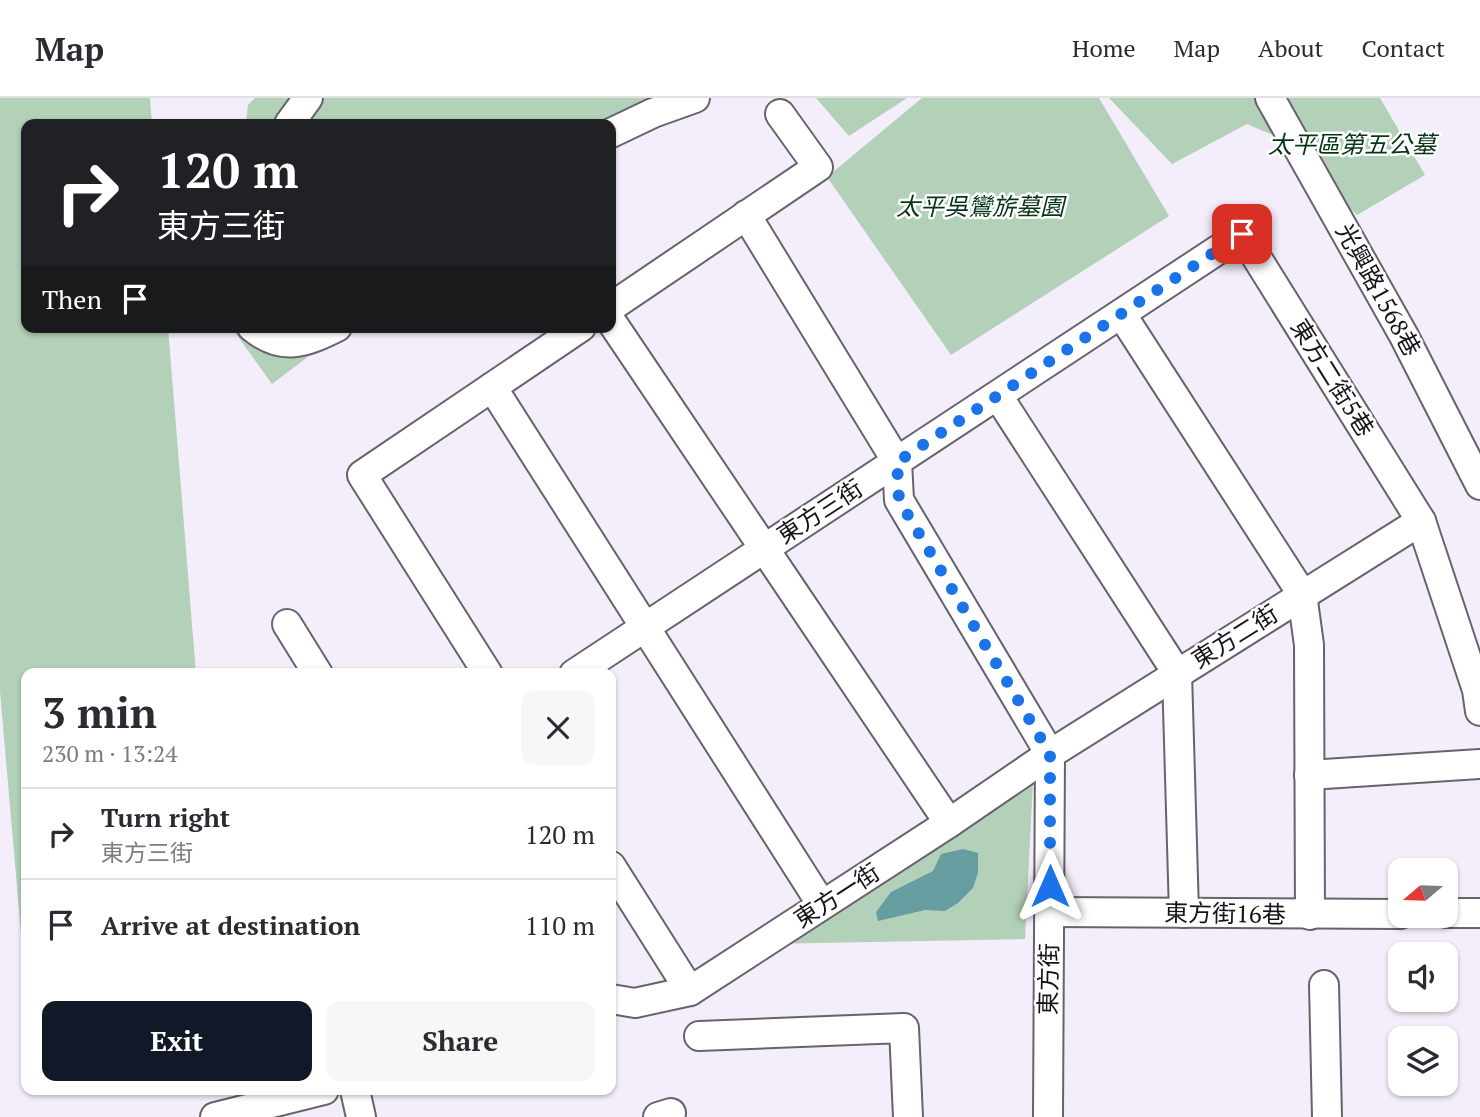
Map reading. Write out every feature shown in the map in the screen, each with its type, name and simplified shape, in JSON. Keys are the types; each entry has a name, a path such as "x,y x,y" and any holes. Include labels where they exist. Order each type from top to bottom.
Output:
{"street":[{"path":"293,119 308,98"},
{"path":"616,131 653,113 695,98"},
{"name":"光興路1568巷","path":"1270,98 1404,336 1480,485"},
{"path":"616,304 818,167 780,114"},
{"path":"746,215 897,462 899,500 1050,754"},
{"name":"東方三街","path":"582,668 1242,234"},
{"name":"東方二街5巷","path":"1242,234 1421,522 1476,690 1480,711"},
{"path":"1122,315 1302,594 1309,645 1310,915"},
{"path":"616,328 949,823"},
{"path":"259,333 264,337 290,344 325,333"},
{"path":"484,668 362,475 572,333"},
{"path":"492,387 822,905"},
{"path":"998,396 1177,673 1184,914"},
{"name":"東方二街","path":"1050,754 1421,522"},
{"path":"287,624 314,668"},
{"name":"東方一街","path":"616,1000 635,1003 690,991 1050,754"},
{"name":"東方街","path":"1048,1117 1050,754"},
{"path":"1309,775 1480,764"},
{"path":"616,874 690,991"},
{"name":"東方街16巷","path":"1050,912 1388,914"},
{"path":"1458,913 1480,913"},
{"path":"1324,985 1326,1117"},
{"path":"699,1036 904,1028 908,1117"},
{"path":"215,1117 304,1095"},
{"path":"356,1095 361,1117"}],"green space":[{"path":"0,98 150,98 152,119 21,119 21,333 168,333 196,668 21,668 21,933 0,691"},
{"path":"255,98 699,98 616,123 616,119 247,119 248,105"},
{"path":"816,98 907,98 849,136"},
{"name":"太平吳鸞旂墓園","path":"922,98 1099,98 1169,216 951,355 827,177"},
{"name":"太平區第五公墓","path":"1109,98 1380,98 1425,175 1357,215 1275,136 1247,124 1172,164"},
{"path":"235,333 337,333 330,340 272,384"},
{"path":"1033,782 1025,939 765,944"}],"water":[{"path":"963,849 978,853 978,873 973,888 958,903 945,911 925,910 878,921 876,912 891,892 933,871 941,854"}],"route":[{"path":"1050,886 1050,754 899,500 897,462 1242,234"}]}
